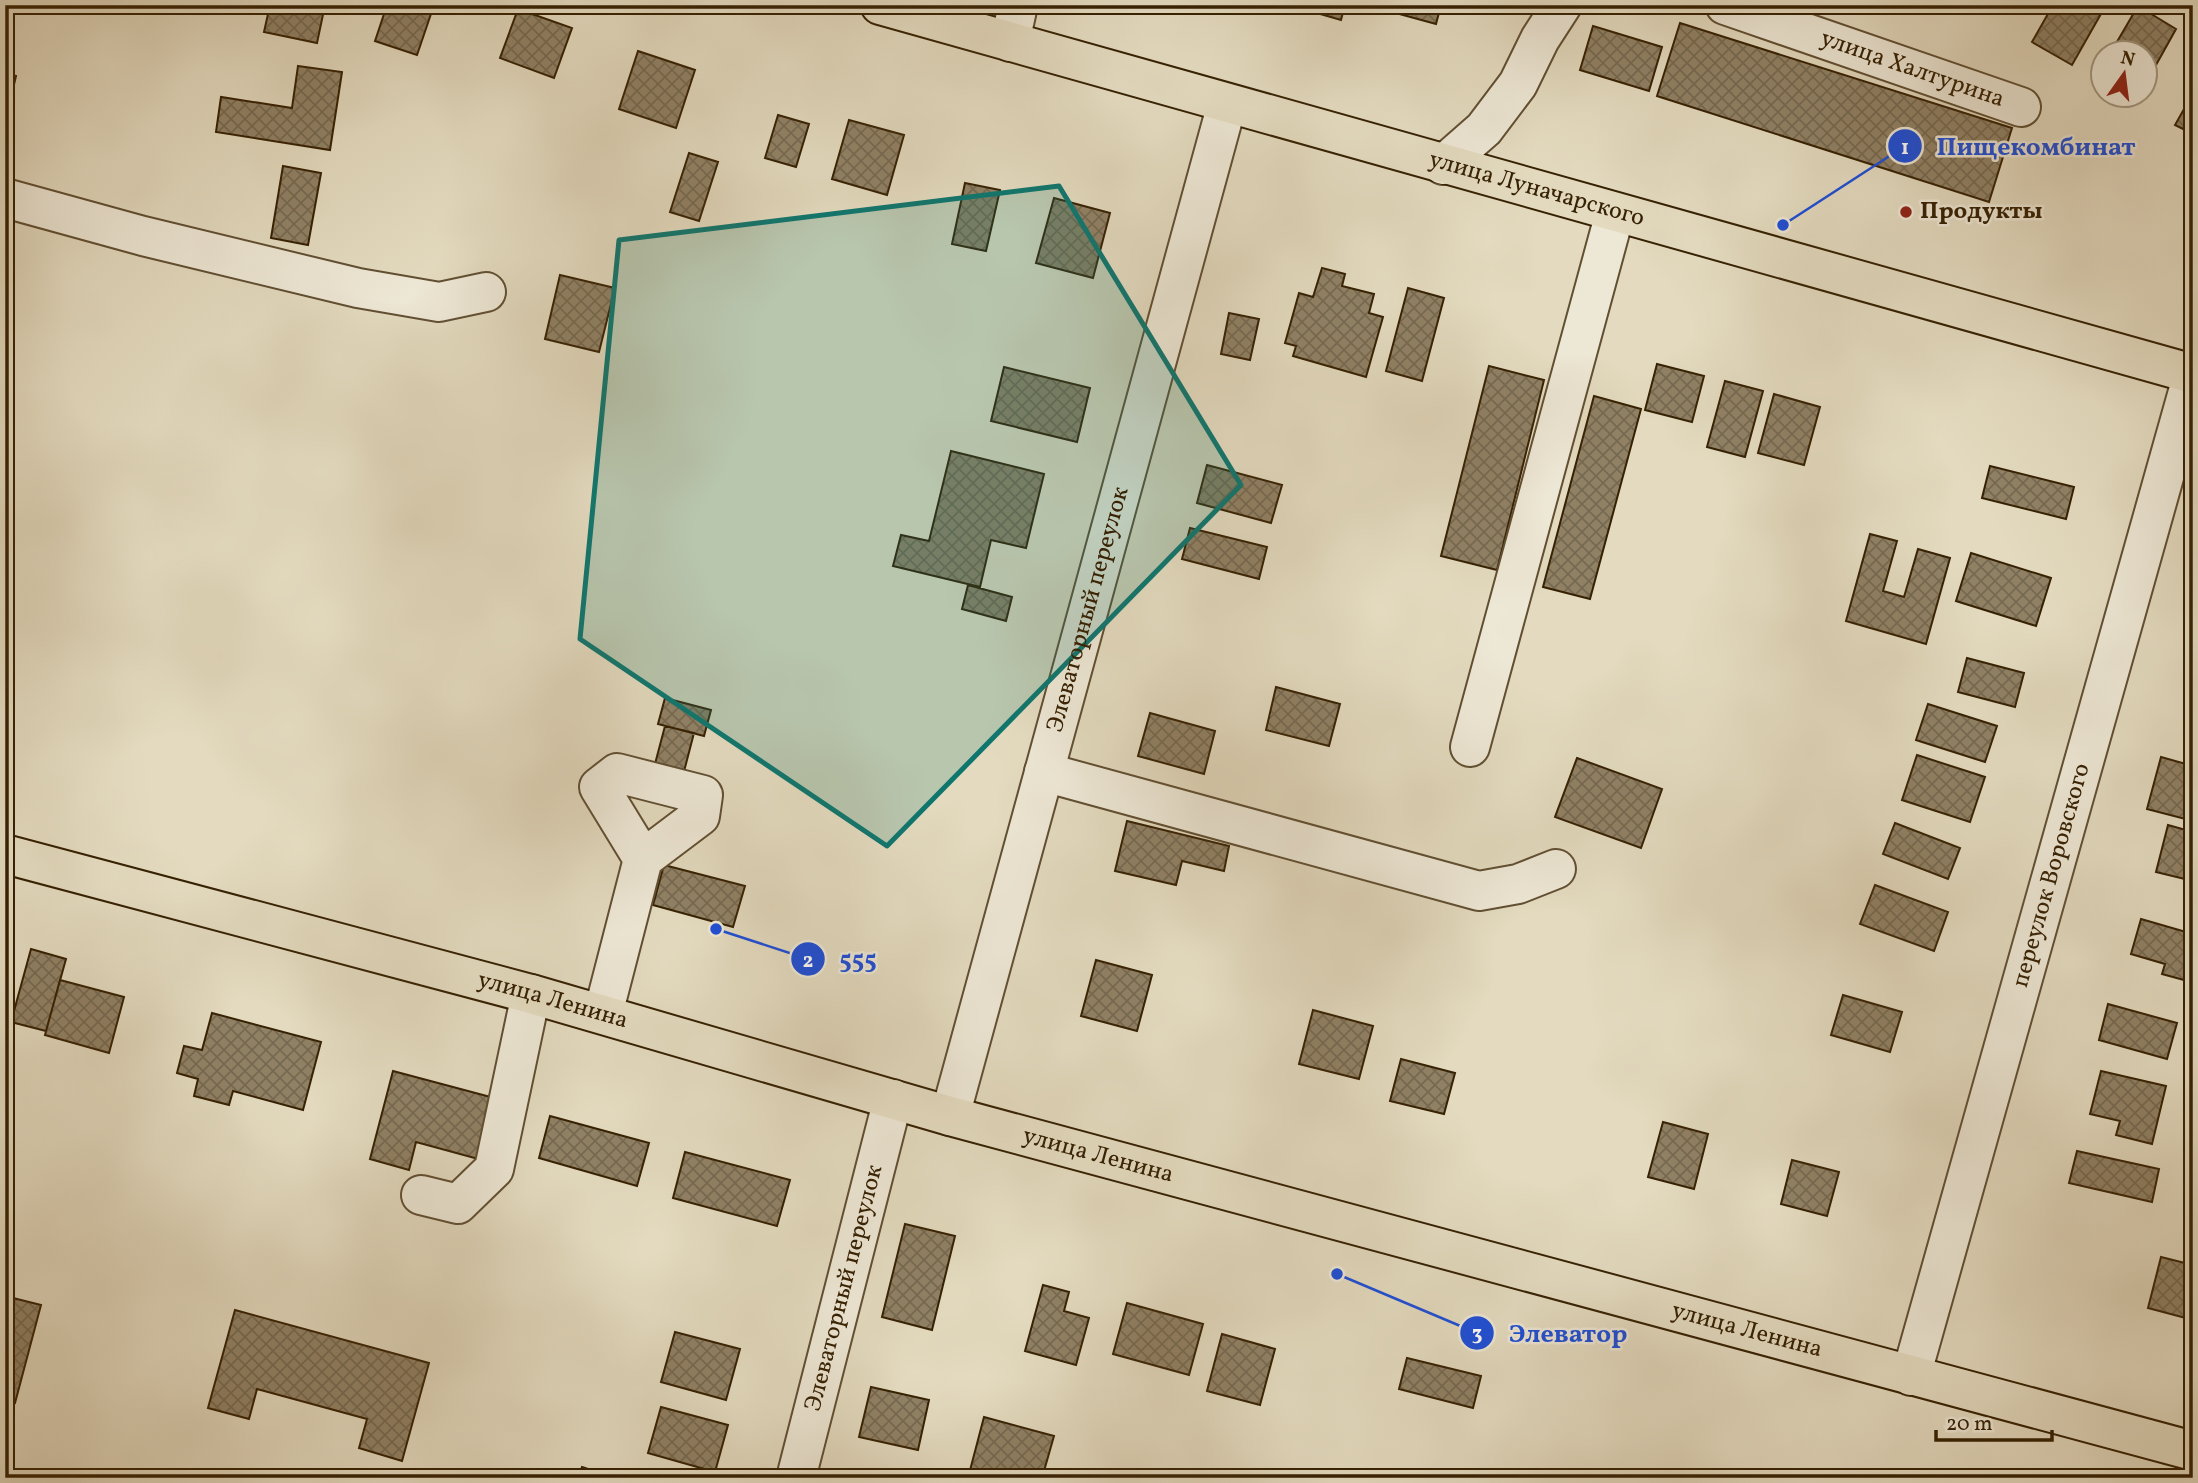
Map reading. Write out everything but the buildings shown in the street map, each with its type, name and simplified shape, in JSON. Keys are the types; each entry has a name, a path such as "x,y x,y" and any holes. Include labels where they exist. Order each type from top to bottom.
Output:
{"main road":[{"name":"улица Луначарского","path":"880,5 2193,374"},
{"name":"улица Ленина","path":"5,854 531,994 950,1116 2193,1451"}],"street":[{"path":"1010,42 1018,5"},
{"path":"1443,164 1484,129 1518,84 1540,38 1562,5"},
{"name":"улица Халтурина","path":"1725,5 2021,107"},
{"name":"Элеваторный переулок","path":"950,1116 1227,104"},
{"path":"5,198 143,236 358,288 439,302 486,292"},
{"path":"1470,747 1615,213"},
{"name":"переулок Воровского","path":"1912,1376 2193,374"},
{"path":"1044,772 1479,891 1518,884 1556,869"},
{"path":"603,1014 643,859"},
{"path":"421,1195 458,1204 494,1168 531,994"},
{"name":"Элеваторный переулок","path":"796,1478 893,1099"}],"highlighted area":[{"path":"1059,186 1241,485 887,846 580,639 619,240"}],"place":[{"name":"Продукты","path":"1906,212"},
{"name":"Пищекомбинат","path":"1783,225"},
{"name":"555","path":"716,929"},
{"name":"Элеватор","path":"1337,1274"}]}
